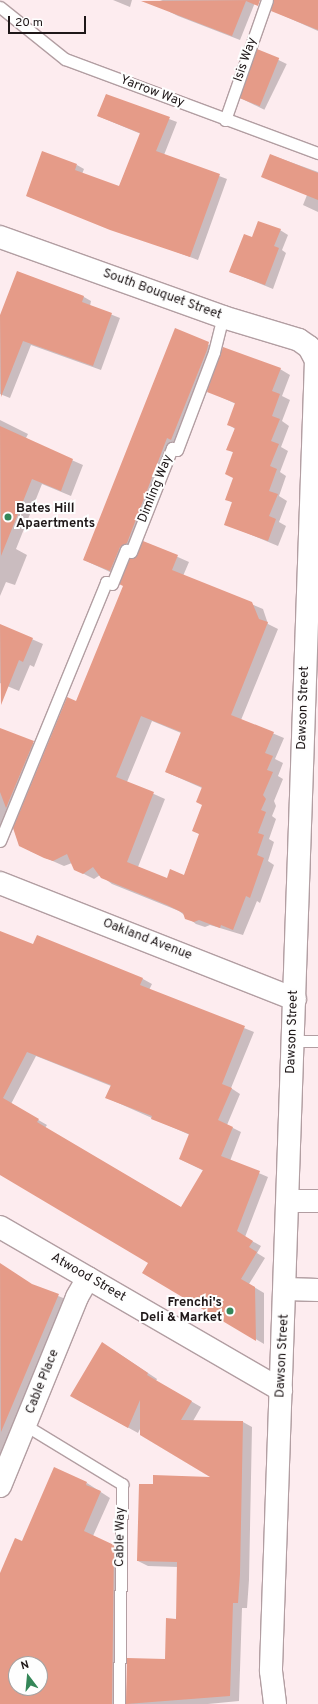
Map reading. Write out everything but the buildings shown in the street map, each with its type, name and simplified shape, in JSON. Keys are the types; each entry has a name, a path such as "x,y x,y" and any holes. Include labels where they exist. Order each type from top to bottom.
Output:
{"street":[{"name":"South Bouquet Street","path":"0,237 223,318 299,340 310,347 316,360"},
{"name":"Dawson Street","path":"275,1704 271,1671 286,1289 316,360"},
{"name":"Oakland Avenue","path":"0,883 295,998"},
{"path":"288,1201 318,1201"},
{"name":"Atwood Street","path":"0,1227 281,1390"},
{"name":"Cable Place","path":"0,1486 77,1297 88,1278"},
{"path":"286,1289 318,1290"}],"lane":[{"name":"Isis Way","path":"225,120 267,0"},
{"name":"Yarrow Way","path":"0,7 65,59 225,120 318,153"},
{"name":"Dimling Way","path":"0,841 106,582 112,584 126,550 131,552 172,448 177,450 214,352 223,318"},
{"path":"293,1041 318,1041"},
{"name":"Cable Way","path":"25,1425 122,1484 120,1704"}],"place":[{"name":"Bates Hill Apaertments","path":"8,517"},
{"name":"Frenchi's Deli & Market","path":"230,1311"}]}
